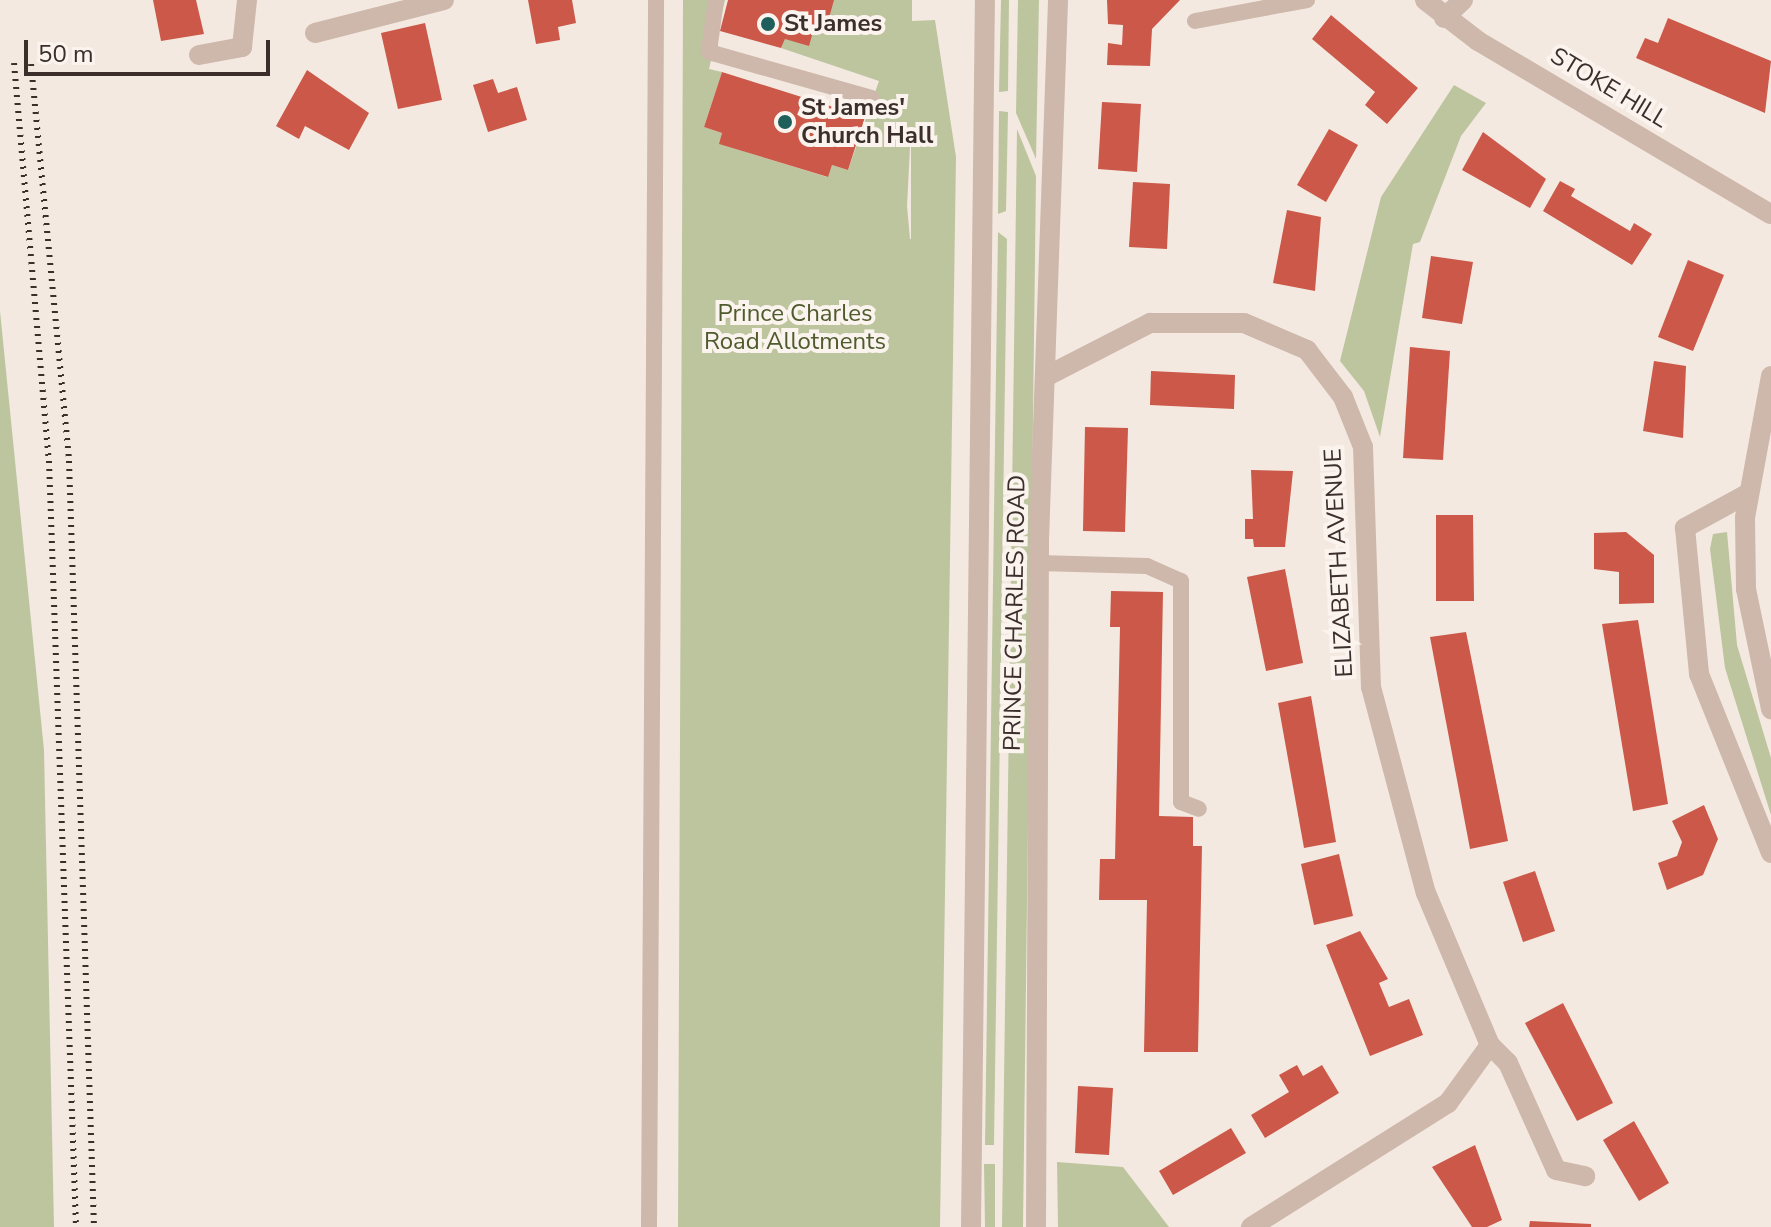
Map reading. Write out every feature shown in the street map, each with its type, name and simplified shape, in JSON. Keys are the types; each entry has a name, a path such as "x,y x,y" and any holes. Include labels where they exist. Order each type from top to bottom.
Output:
{"street":[{"path":"199,55 242,47 247,0"},
{"path":"315,33 444,0"},
{"name":"PRINCE CHARLES ROAD","path":"971,1227 985,0"},
{"name":"PRINCE CHARLES ROAD","path":"1036,1227 1039,563 1049,375 1058,0"},
{"name":"STOKE HILL","path":"1425,0 1444,18 1771,214"},
{"path":"1444,18 1463,0"},
{"name":"ELIZABETH AVENUE","path":"1049,375 1150,323 1213,319 1244,323 1307,350 1343,397 1363,447 1371,687 1387,759 1426,893 1490,1045 1508,1063 1556,1170 1585,1176"},
{"path":"1771,376 1747,494 1746,589 1771,709"},
{"path":"1747,494 1685,528 1699,674 1771,853"},
{"path":"1251,1227 1448,1103 1490,1045"}],"lane":[{"path":"649,1227 656,0"},
{"path":"716,0 709,52 872,98"},
{"path":"1195,21 1307,0"},
{"path":"1039,563 1147,566 1181,581 1181,802 1199,809"}],"green space":[{"name":"Prince Charles Road Allotments","path":"683,0 725,0 709,69 722,72 704,127 722,133 720,144 827,177 832,165 848,170 879,81 781,48 785,39 820,0 912,0 912,21 935,20 956,157 940,1227 678,1227","holes":["911,128 911,239 907,206"]},
{"path":"1001,0 1009,0 1008,91 999,92"},
{"path":"1018,0 1039,0 1036,159 1016,113"},
{"path":"1454,85 1486,103 1461,136 1420,242 1413,244 1380,437 1364,391 1340,361 1381,197"},
{"path":"999,111 1008,112 1006,211 998,214"},
{"path":"1017,129 1036,176 1023,1227 1002,1227"},
{"path":"998,232 1007,239 994,1145 985,1145"},
{"path":"0,311 44,750 54,1227 0,1227"},
{"path":"1727,532 1737,645 1771,758 1771,815 1725,668 1710,549 1713,534"},
{"path":"1057,1162 1123,1167 1169,1227 1058,1227"},
{"path":"984,1164 995,1164 995,1227 985,1227"}],"building":[{"path":"153,0 196,0 204,34 161,41"},
{"path":"528,0 572,0 576,23 558,27 560,40 536,44"},
{"name":"St James","path":"728,0 834,0 829,18 818,14 809,46 785,39 781,48 720,31"},
{"path":"1107,0 1180,0 1152,29 1150,66 1107,65 1108,43 1122,45 1123,25 1108,24"},
{"path":"1331,15 1418,88 1387,124 1365,105 1375,92 1312,39"},
{"path":"1668,18 1771,61 1765,113 1636,58 1645,38 1658,43"},
{"path":"425,23 442,100 398,109 381,33"},
{"path":"307,70 369,113 349,150 305,126 299,139 276,126"},
{"name":"St James' Church Hall","path":"722,72 865,117 848,170 832,165 828,177 719,144 722,133 704,127"},
{"path":"493,79 498,93 517,87 527,120 488,132 473,85"},
{"path":"1102,102 1141,104 1137,172 1098,169"},
{"path":"1329,129 1358,145 1326,202 1297,185"},
{"path":"1483,132 1546,179 1530,208 1462,170"},
{"path":"1560,181 1575,189 1571,196 1630,231 1634,223 1652,234 1632,265 1543,211"},
{"path":"1133,182 1170,184 1167,249 1129,247"},
{"path":"1287,210 1321,217 1315,291 1273,283"},
{"path":"1431,256 1473,262 1462,324 1422,318"},
{"path":"1688,260 1724,275 1693,351 1658,337"},
{"path":"1410,347 1450,351 1443,460 1403,458"},
{"path":"1654,361 1686,366 1683,438 1643,431"},
{"path":"1151,371 1235,375 1234,409 1150,405"},
{"path":"1085,427 1128,428 1125,532 1083,531"},
{"path":"1251,470 1293,471 1285,547 1254,547 1253,539 1245,539 1245,519 1253,519"},
{"path":"1436,515 1473,515 1474,601 1436,601"},
{"path":"1626,532 1654,555 1654,603 1619,604 1619,572 1594,569 1594,533"},
{"path":"1285,569 1303,663 1266,671 1247,577"},
{"path":"1111,591 1163,592 1159,816 1193,817 1193,846 1202,846 1198,1052 1144,1052 1147,900 1099,900 1100,859 1115,859 1120,627 1110,627"},
{"path":"1638,620 1668,804 1633,811 1602,624"},
{"path":"1466,632 1508,841 1470,849 1430,637"},
{"path":"1311,696 1336,842 1304,848 1278,703"},
{"path":"1704,805 1718,839 1703,875 1667,890 1658,863 1677,856 1682,842 1672,821"},
{"path":"1339,854 1353,916 1314,925 1301,864"},
{"path":"1535,871 1555,931 1523,942 1503,882"},
{"path":"1360,931 1388,979 1379,983 1389,1007 1409,999 1423,1035 1370,1056 1326,945"},
{"path":"1563,1003 1613,1103 1577,1121 1525,1023"},
{"path":"1297,1065 1303,1076 1322,1065 1339,1093 1265,1138 1251,1115 1289,1092 1279,1075"},
{"path":"1078,1086 1113,1088 1109,1155 1075,1153"},
{"path":"1634,1121 1669,1183 1639,1201 1603,1140"},
{"path":"1231,1128 1246,1153 1173,1195 1159,1171"},
{"path":"1475,1145 1502,1220 1487,1227 1472,1227 1432,1167"},
{"path":"1530,1221 1591,1224 1591,1227 1529,1227"}],"railway":[{"path":"14,63 49,461 76,1227"},
{"path":"31,64 69,461 94,1227"}],"place":[{"name":"St James","path":"768,24"},
{"name":"St James' Church Hall","path":"785,122"}]}
